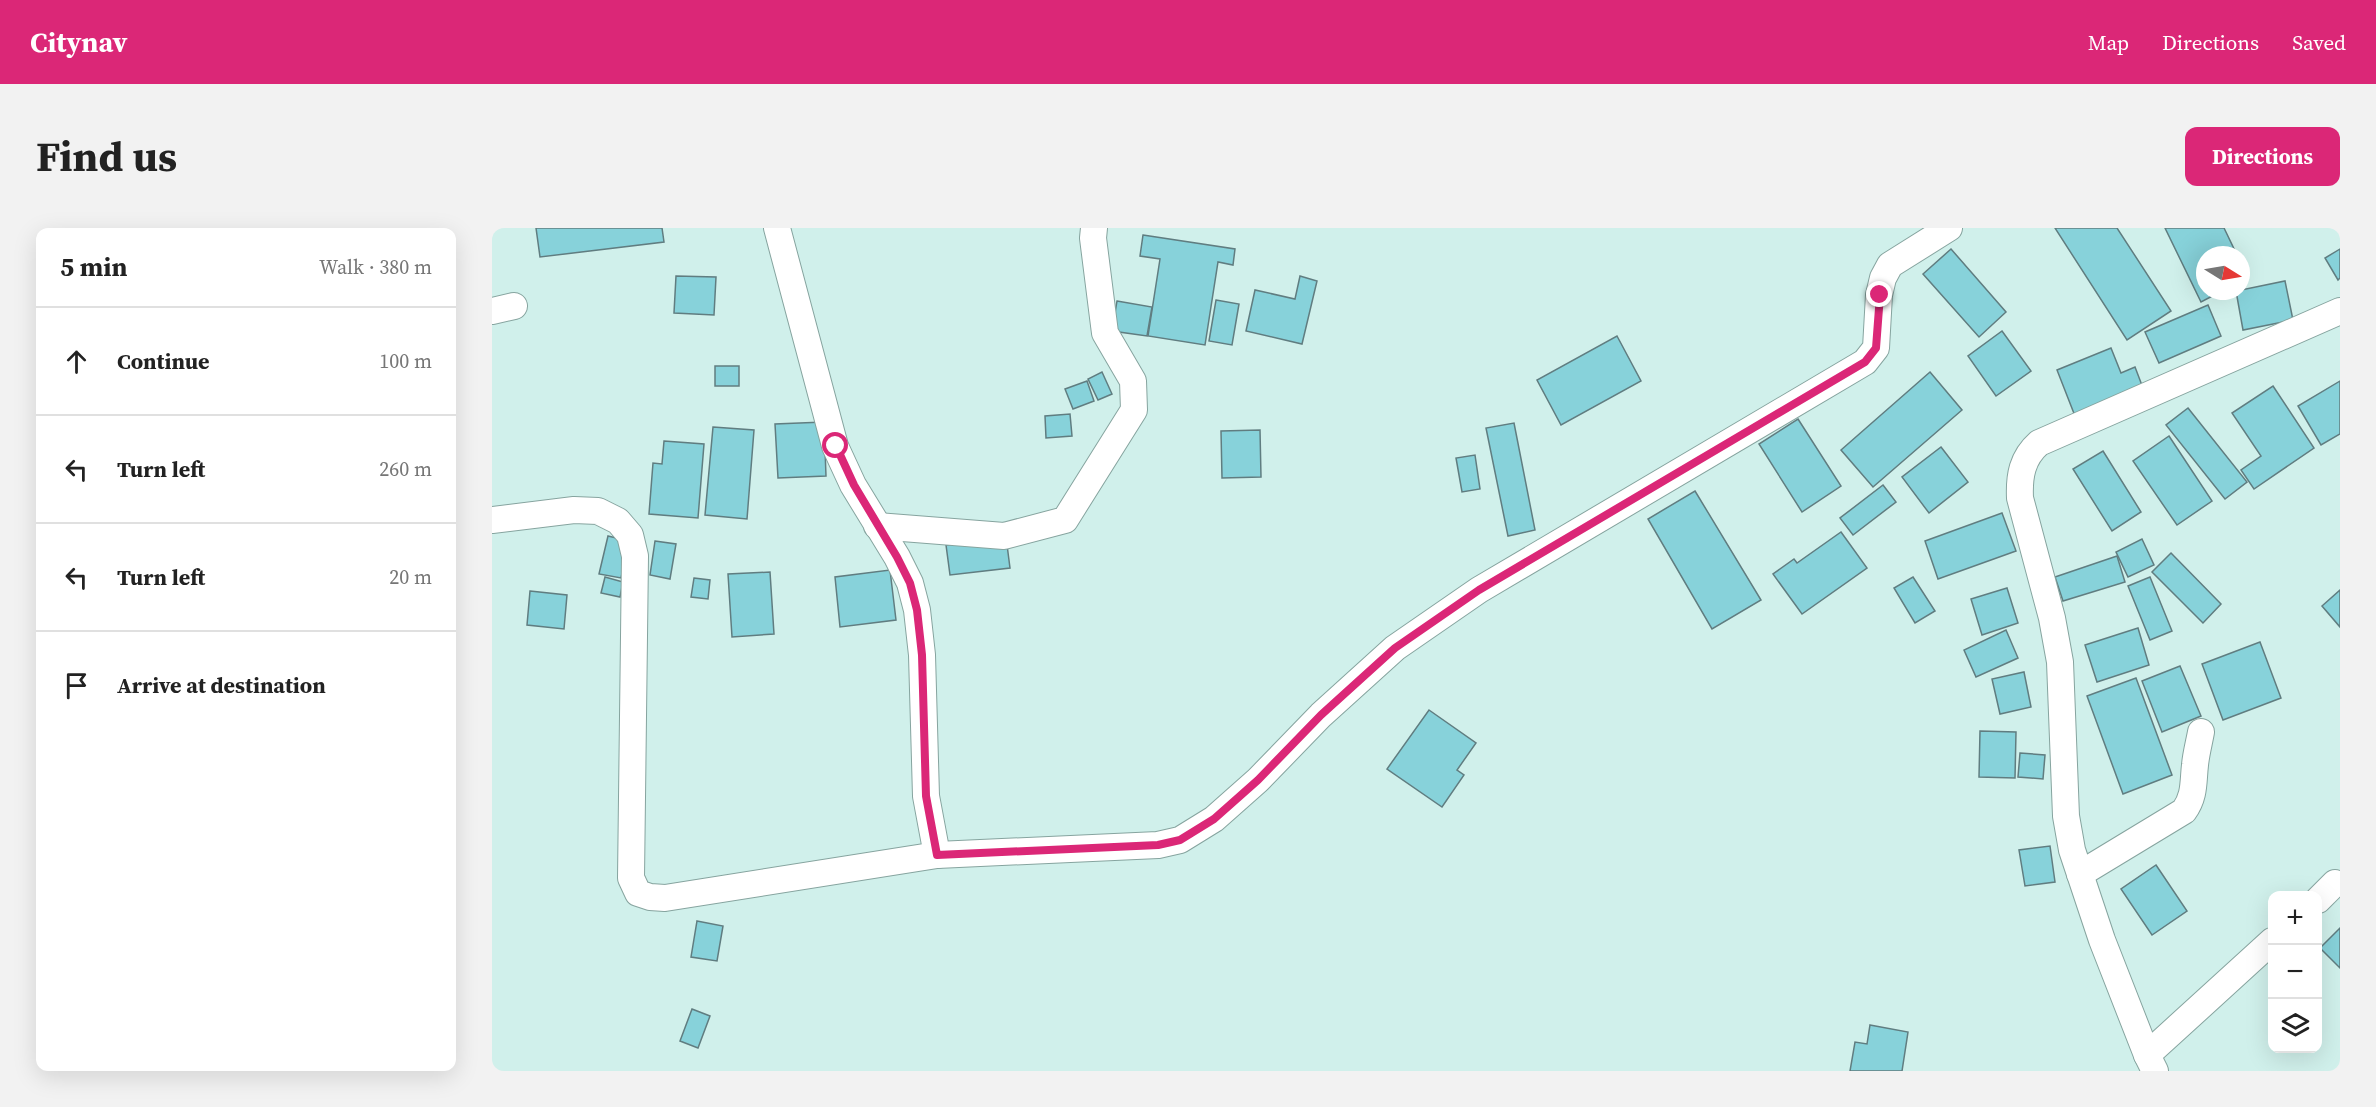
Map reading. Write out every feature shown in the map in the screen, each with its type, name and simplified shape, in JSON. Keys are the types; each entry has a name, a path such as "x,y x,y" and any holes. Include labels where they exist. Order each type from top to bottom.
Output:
{"street":[{"path":"777,228 836,446 854,485 910,583 917,610 922,655 926,796 937,855"},
{"path":"877,526 1004,536 1065,520 1134,410 1133,381 1105,333 1093,238 1094,228"},
{"path":"492,520 574,510 598,511 618,521 630,535 635,556 631,878 638,893 665,898 937,855 1158,845 1180,840 1214,819 1258,780 1321,715 1395,648 1479,590 1865,362 1876,348 1880,295 1883,278 1890,265 1949,228"},
{"path":"2268,945 2151,1063 2102,939 2072,849 2066,816 2060,662 2052,618 2020,498 2019,480 2022,466 2030,451 2039,443 2340,311"},
{"path":"2080,874 2184,811 2193,793 2201,732"}],"building":[{"path":"536,228 662,228 664,242 540,257"},
{"path":"2055,228 2117,228 2171,311 2127,340"},
{"path":"2165,228 2224,228 2233,246 2196,246 2196,292"},
{"path":"1143,235 1235,249 1233,265 1218,262 1205,345 1148,336 1160,259 1140,256"},
{"path":"1951,249 2006,312 1979,337 1923,274"},
{"path":"2340,249 2340,278 2338,280 2325,258"},
{"path":"676,276 716,277 714,315 674,313"},
{"path":"1300,276 1317,281 1302,344 1246,331 1255,290 1295,299"},
{"path":"2285,281 2293,320 2243,330 2238,300 2250,300 2250,288"},
{"path":"1216,300 1239,304 1232,345 1209,341"},
{"path":"1117,301 1152,307 1147,336 1112,331"},
{"path":"2208,305 2221,336 2159,363 2145,332"},
{"path":"2002,331 2031,371 1996,396 1968,356"},
{"path":"1617,336 1641,381 1561,425 1537,380"},
{"path":"2111,348 2121,373 2135,367 2143,388 2075,416 2057,370"},
{"path":"715,366 739,366 739,386 715,386"},
{"path":"1102,372 1112,394 1098,400 1088,379"},
{"path":"1930,372 1962,410 1873,487 1841,450"},
{"path":"1087,381 1094,401 1073,409 1065,389"},
{"path":"2340,381 2340,434 2321,445 2298,406"},
{"path":"2273,386 2314,448 2254,489 2241,470 2261,456 2232,413"},
{"path":"2188,408 2247,482 2225,499 2166,425"},
{"path":"1070,414 1072,436 1046,438 1045,416"},
{"path":"1798,419 1841,486 1802,512 1759,444"},
{"path":"824,422 826,476 778,478 775,424"},
{"path":"1514,423 1535,530 1508,536 1486,428"},
{"path":"713,427 754,430 747,519 705,515"},
{"path":"1260,430 1261,477 1222,478 1221,431"},
{"path":"2169,436 2212,501 2177,525 2133,461"},
{"path":"664,441 704,444 698,518 649,514 653,463 662,464"},
{"path":"1941,447 1968,482 1929,513 1902,477"},
{"path":"2103,451 2141,512 2112,531 2073,469"},
{"path":"1475,455 1480,489 1462,492 1456,458"},
{"path":"1883,485 1896,502 1853,535 1840,518"},
{"path":"1695,491 1761,600 1712,629 1648,519"},
{"path":"2002,513 2016,551 1938,579 1925,541"},
{"path":"1841,532 1867,568 1802,614 1773,574 1794,559 1797,563"},
{"path":"608,536 629,541 621,578 599,574"},
{"path":"1006,537 1010,568 950,575 946,545"},
{"path":"2142,539 2154,565 2128,577 2116,552"},
{"path":"655,541 676,544 670,579 650,575"},
{"path":"2171,553 2221,604 2203,623 2152,572"},
{"path":"2117,556 2125,582 2063,601 2055,577"},
{"path":"890,570 896,620 840,627 835,577"},
{"path":"770,572 774,634 732,637 728,574"},
{"path":"605,577 623,582 620,597 601,593"},
{"path":"1913,577 1935,611 1915,623 1894,588"},
{"path":"2150,577 2172,631 2150,640 2128,586"},
{"path":"694,578 710,580 708,599 691,597"},
{"path":"2007,588 2018,623 1982,635 1971,599"},
{"path":"2340,590 2340,627 2322,606"},
{"path":"530,591 567,595 564,629 527,625"},
{"path":"2138,628 2149,665 2097,682 2085,645"},
{"path":"2006,630 2018,658 1976,677 1964,650"},
{"path":"2260,642 2281,698 2223,720 2202,664"},
{"path":"2180,666 2201,716 2162,732 2142,681"},
{"path":"2024,672 2031,707 2000,714 1992,679"},
{"path":"2136,678 2172,775 2123,794 2087,696"},
{"path":"1429,710 1476,743 1457,770 1464,775 1442,807 1387,769"},
{"path":"1980,731 2016,732 2015,778 1979,777"},
{"path":"2020,753 2045,755 2043,779 2018,777"},
{"path":"2050,846 2055,882 2025,886 2019,850"},
{"path":"2156,865 2187,911 2152,935 2121,889"},
{"path":"697,921 723,926 717,961 691,957"},
{"path":"2340,928 2340,968 2322,950 2322,946"},
{"path":"692,1009 710,1016 698,1048 680,1041"},
{"path":"1870,1025 1908,1032 1902,1071 1850,1071 1855,1042 1867,1044"}],"route":[{"path":"836,446 854,485 910,583 917,610 922,655 926,796 937,855 1158,845 1180,840 1214,819 1258,780 1321,715 1395,648 1479,590 1865,362 1876,348 1879,333 1880,295"}]}
